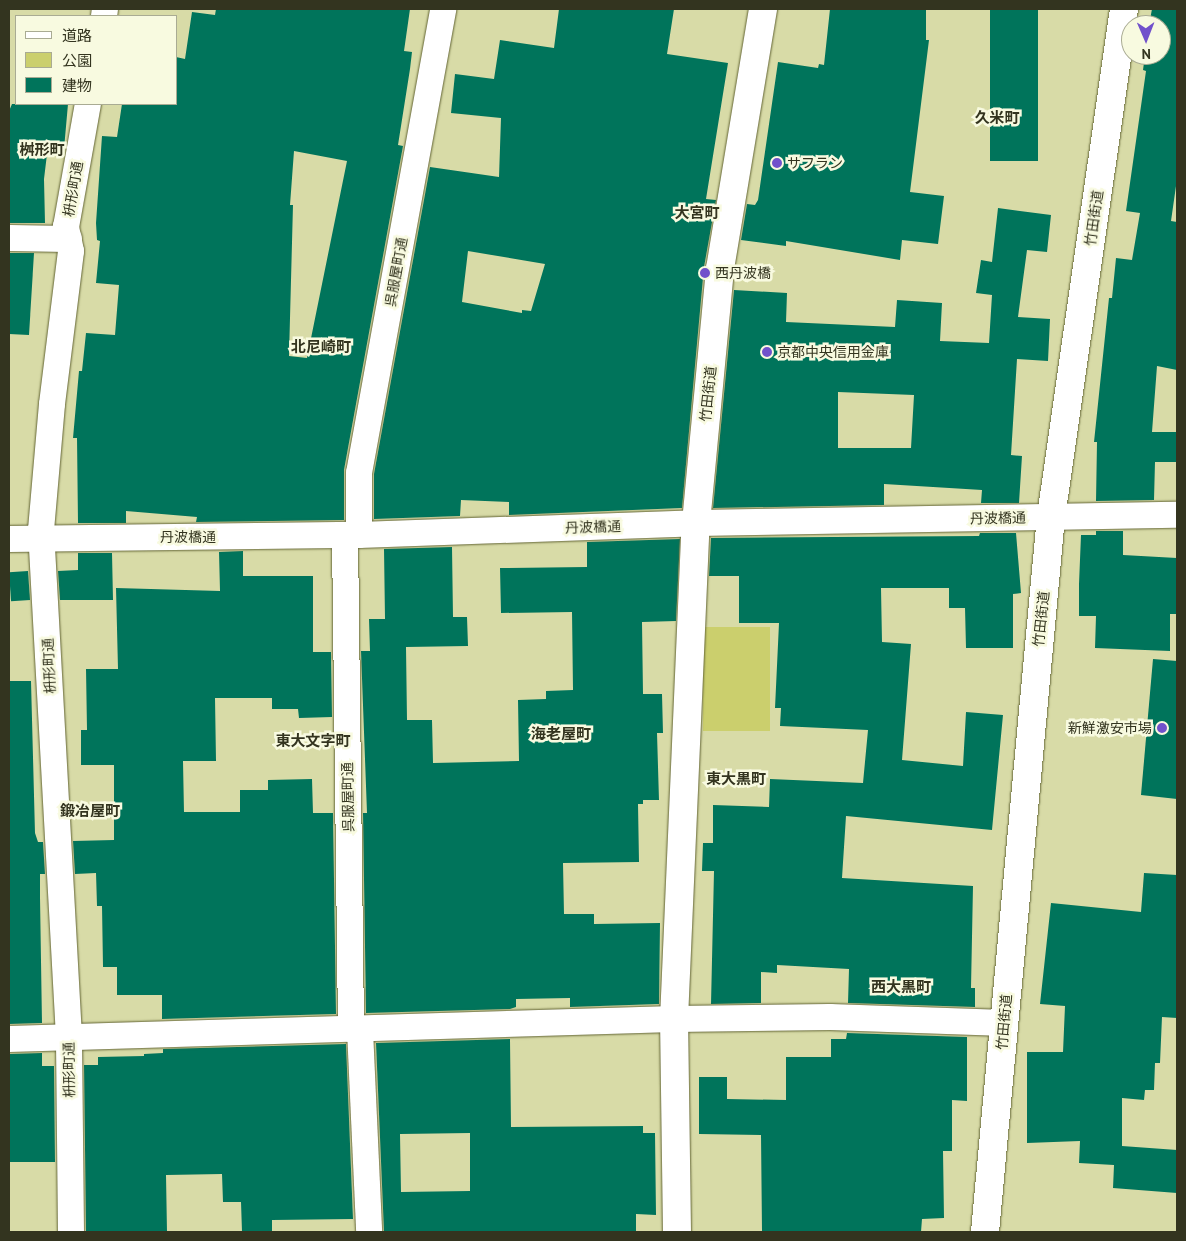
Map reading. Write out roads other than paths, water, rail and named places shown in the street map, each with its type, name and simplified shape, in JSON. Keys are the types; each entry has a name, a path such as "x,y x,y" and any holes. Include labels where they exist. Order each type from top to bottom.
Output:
{"main road":[{"name":"竹田街道","path":"677,1232 674,1019 696,523 720,268 763,9"},
{"name":"竹田街道","path":"985,1232 1019,840 1051,517 1124,9"}],"street":[{"name":"呉服屋町通","path":"369,1232 356,1029 352,536 359,473 442,9"},
{"name":"枡形町通","path":"71,1232 69,1037 42,538 52,404 72,251 66,228 88,105"},
{"path":"9,238 69,239"},
{"name":"丹波橋通","path":"9,538 352,536 696,523 1177,515"},
{"path":"9,1039 674,1019 830,1017 1004,1023"}],"place":[{"name":"サフラン","path":"777,163"},
{"name":"西丹波橋","path":"705,273"},
{"name":"京都中央信用金庫","path":"767,352"},
{"name":"新鮮激安市場","path":"1162,728"}],"district":[{"name":"久米町","path":"997,118"},
{"name":"桝形町","path":"42,150"},
{"name":"大宮町","path":"697,213"},
{"name":"北尼崎町","path":"321,347"},
{"name":"海老屋町","path":"561,734"},
{"name":"東大文字町","path":"313,741"},
{"name":"東大黒町","path":"736,779"},
{"name":"鍛冶屋町","path":"90,811"},
{"name":"西大黒町","path":"901,987"}]}
